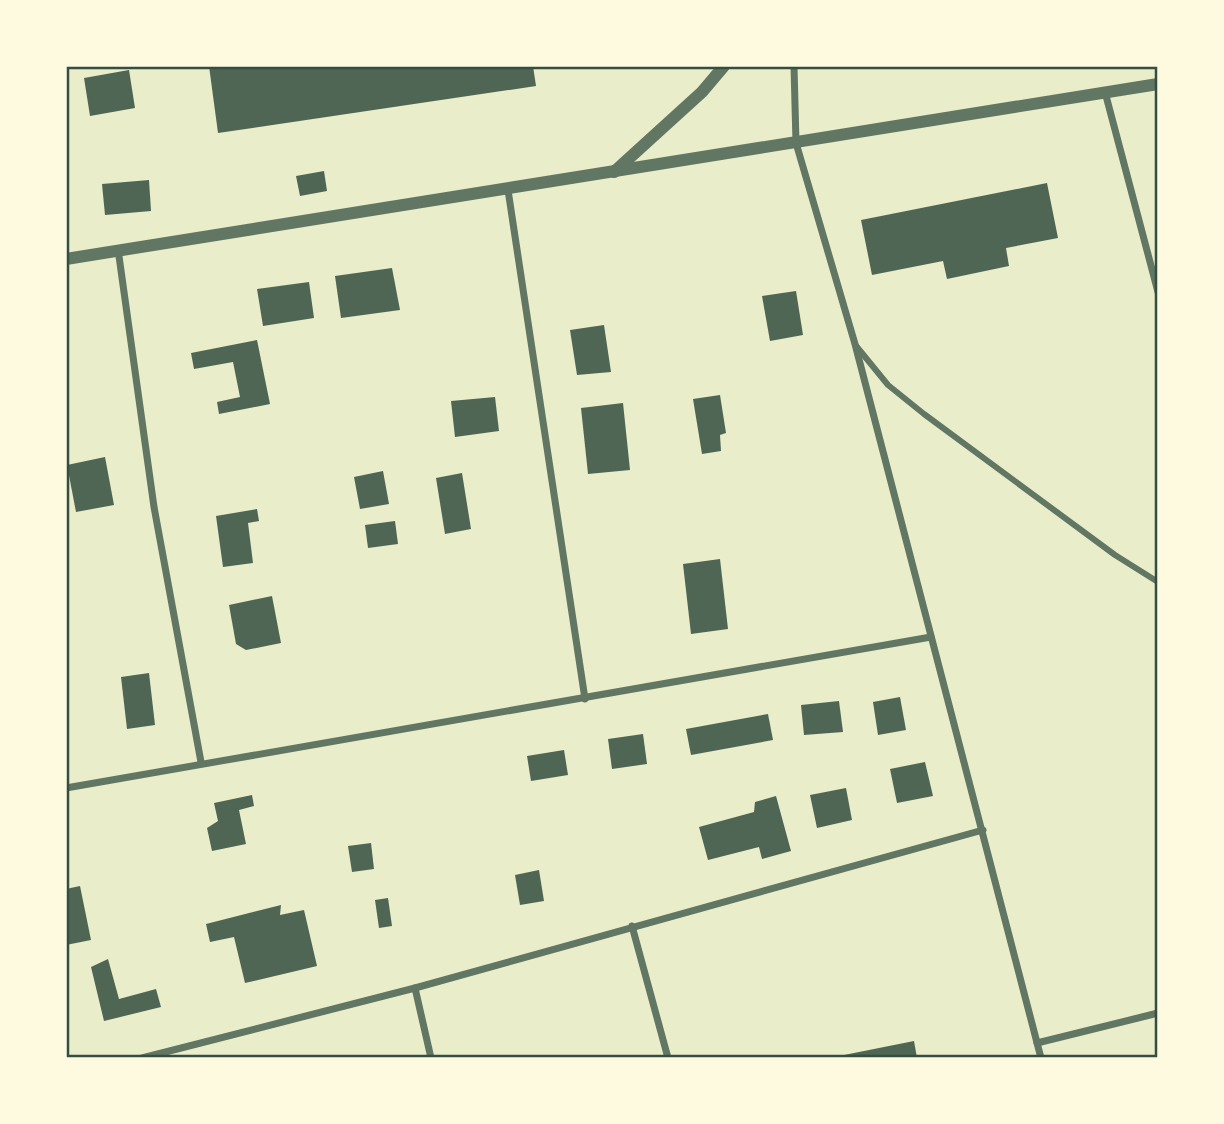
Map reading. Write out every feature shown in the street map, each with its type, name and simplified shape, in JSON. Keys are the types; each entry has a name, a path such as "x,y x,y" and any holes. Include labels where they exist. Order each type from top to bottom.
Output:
{"street":[{"path":"614,172 702,92 724,66"},
{"path":"794,66 796,143 855,344 1041,1058"},
{"path":"66,259 1157,84"},
{"path":"1105,92 1157,292"},
{"path":"508,190 585,699"},
{"path":"118,249 154,507 201,762"},
{"path":"855,344 888,385 924,414 1115,555 1157,582"},
{"path":"66,788 201,762 585,699 931,638"},
{"path":"142,1058 415,988 983,830"},
{"path":"632,926 668,1058"},
{"path":"415,988 431,1058"},
{"path":"1037,1043 1157,1013"}],"building":[{"path":"209,66 533,66 536,86 218,133"},
{"path":"129,70 135,108 90,116 84,78"},
{"path":"324,171 327,191 300,196 296,176"},
{"path":"149,180 151,211 105,215 102,184"},
{"path":"1047,183 1058,238 1006,248 1009,266 947,279 943,261 872,275 861,220"},
{"path":"392,268 400,310 341,318 335,276"},
{"path":"309,282 314,318 263,326 257,289"},
{"path":"796,291 803,335 770,341 762,296"},
{"path":"604,325 611,372 577,375 570,330"},
{"path":"257,340 270,404 219,414 217,402 240,397 233,362 194,369 191,353"},
{"path":"720,395 726,433 720,435 721,451 702,454 693,399"},
{"path":"495,397 499,431 455,437 451,401"},
{"path":"623,403 630,470 588,474 581,408"},
{"path":"105,457 114,505 76,512 67,465"},
{"path":"383,471 389,504 360,509 354,477"},
{"path":"462,473 471,529 445,534 436,478"},
{"path":"257,509 259,521 248,523 253,563 223,567 216,516"},
{"path":"395,521 398,544 368,548 365,525"},
{"path":"720,559 728,629 691,634 683,564"},
{"path":"272,596 281,643 246,650 236,644 229,605"},
{"path":"149,673 155,725 127,729 121,677"},
{"path":"900,697 906,730 878,735 873,702"},
{"path":"839,701 843,732 804,735 801,705"},
{"path":"768,714 773,740 691,755 686,729"},
{"path":"643,734 647,764 612,769 608,739"},
{"path":"564,750 568,775 531,781 527,756"},
{"path":"925,762 933,796 897,803 890,769"},
{"path":"846,788 852,820 817,828 810,795"},
{"path":"252,795 254,806 239,810 246,844 212,851 207,828 218,821 214,803"},
{"path":"776,796 791,851 762,859 759,847 708,860 699,827 754,812 755,802"},
{"path":"371,843 374,869 352,872 348,846"},
{"path":"539,870 544,901 520,905 515,875"},
{"path":"80,886 91,940 66,945 66,889"},
{"path":"388,898 392,926 379,928 375,900"},
{"path":"281,905 280,915 304,910 317,966 245,983 234,937 210,942 206,924"},
{"path":"108,959 119,999 156,989 161,1007 104,1021 91,967"},
{"path":"914,1041 917,1058 839,1058 839,1056"}]}
